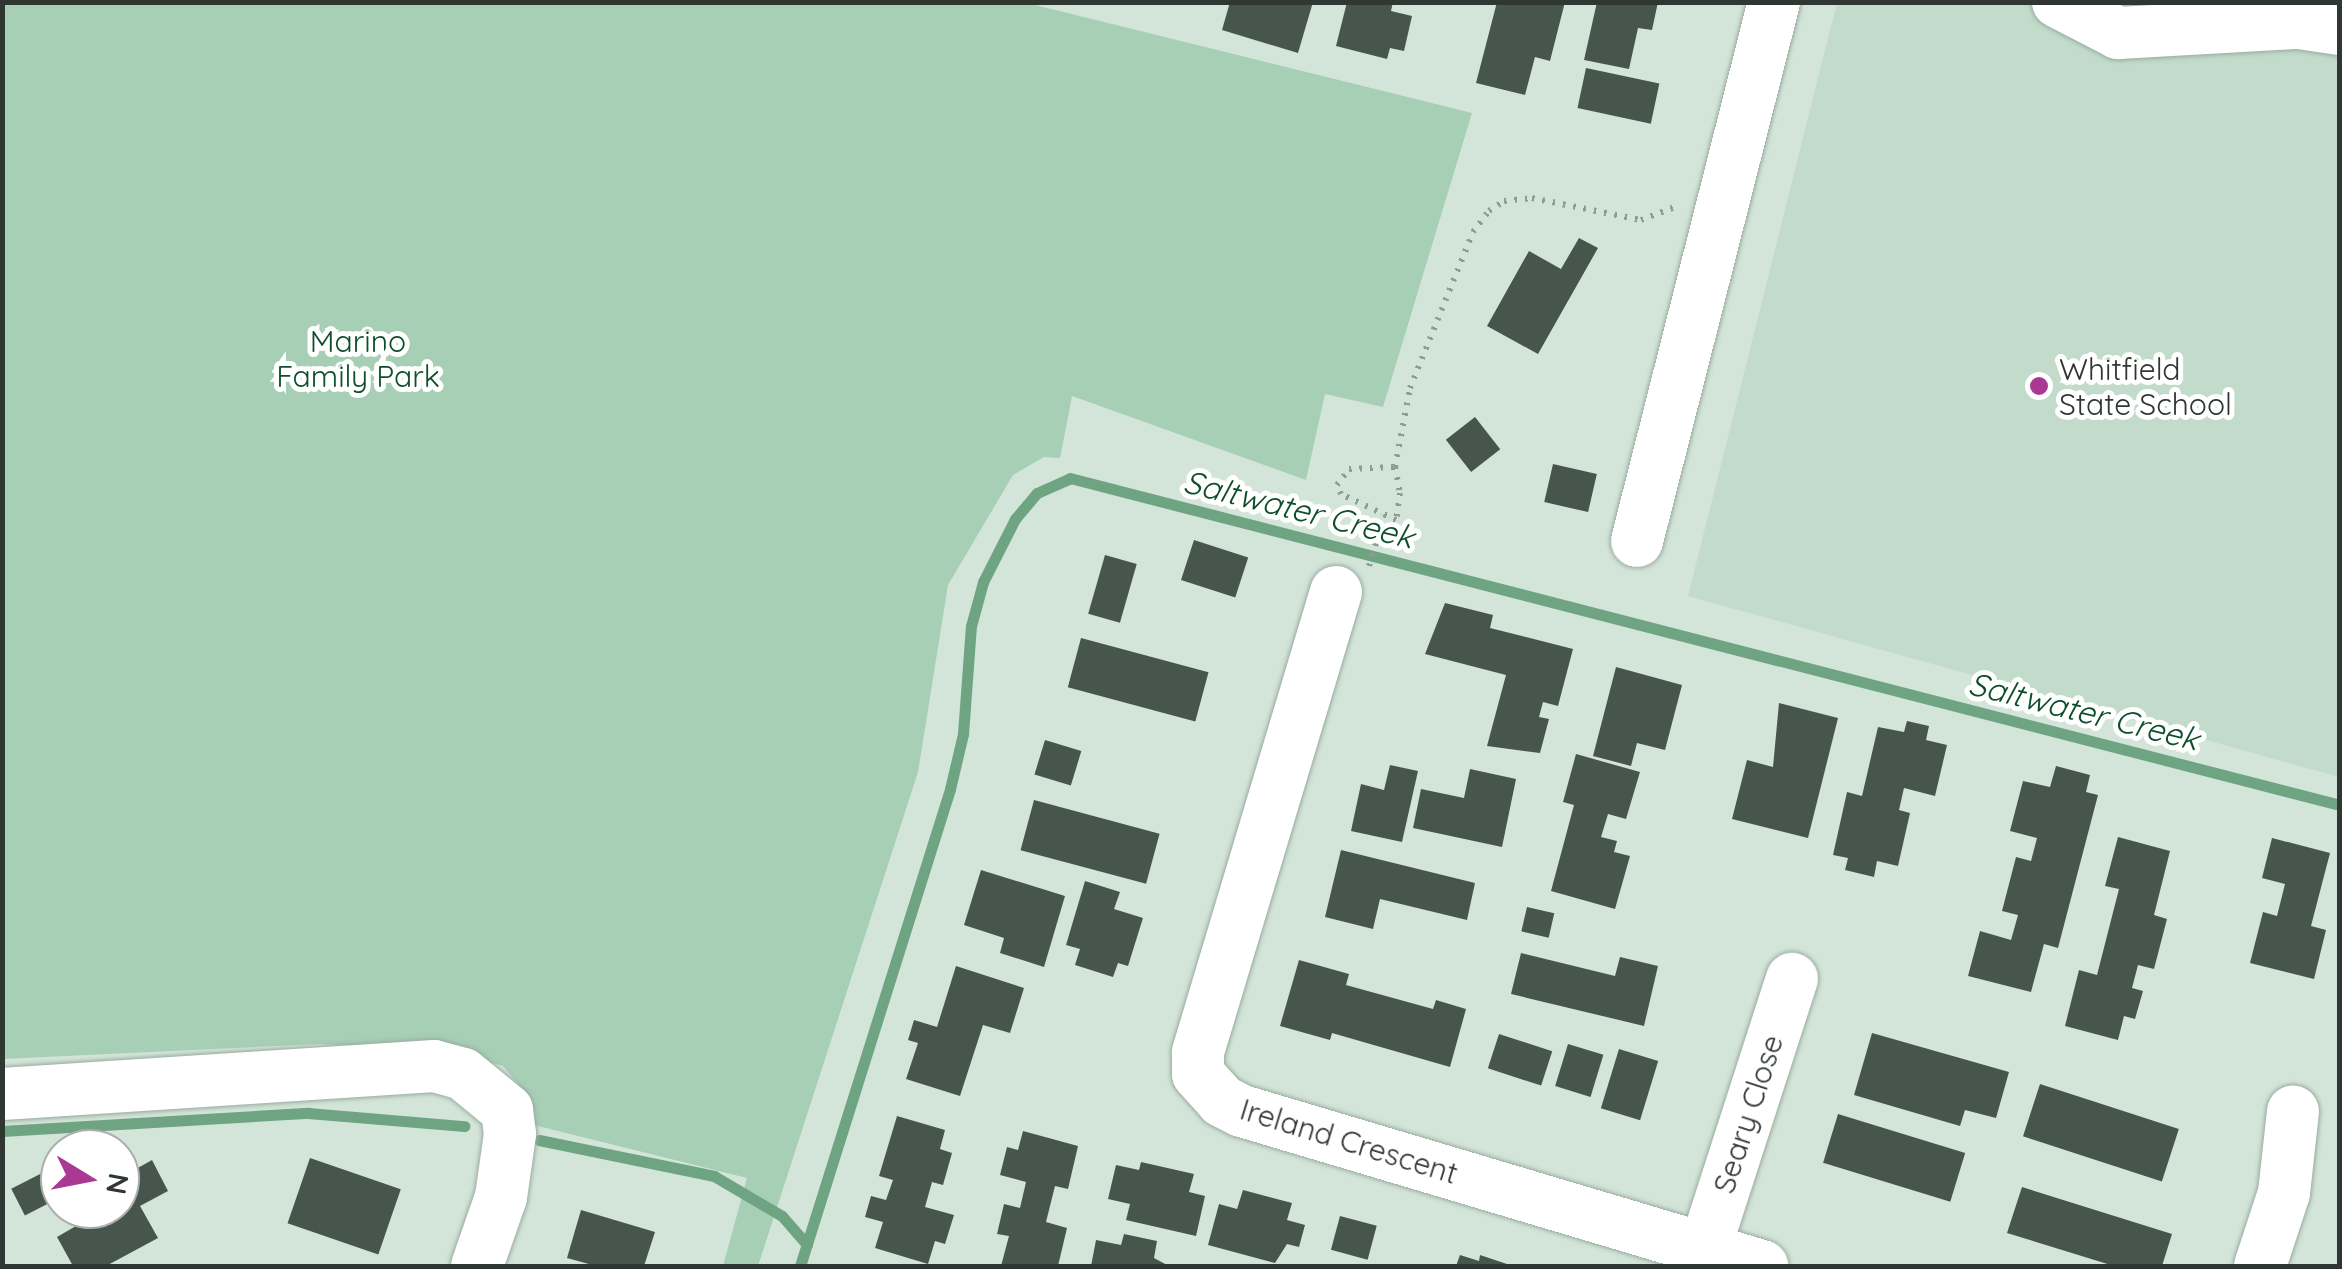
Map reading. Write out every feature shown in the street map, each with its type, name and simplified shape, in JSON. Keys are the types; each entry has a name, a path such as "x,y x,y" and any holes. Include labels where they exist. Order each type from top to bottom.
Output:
{"street":[{"path":"1637,541 1774,2"},
{"path":"2058,2 2118,33 2299,24 2340,29"},
{"name":"Ireland Crescent","path":"1352,582 1198,1053 1198,1074 1222,1101 1242,1111 1762,1266"},
{"name":"Seary Close","path":"1704,1248 1792,979"},
{"path":"2,1094 434,1066 463,1074 507,1110 507,1165 477,1266"},
{"path":"2260,1266 2284,1194 2293,1111"}],"path":[{"path":"1394,467 1339,475 1341,494 1382,520 1396,520 1400,492 1394,467 1410,388 1460,262 1488,211 1504,201 1532,198 1642,220 1682,202"},
{"path":"1352,582 1382,520"}],"shaded area":[{"name":"Whitfield State School","path":"1837,3 2339,3 2339,777 1688,596"}],"green space":[{"name":"Marino Family Park","path":"2,3 1027,3 1472,113 1383,407 1325,394 1306,480 1072,396 1060,458 1044,457 1013,475 948,585 918,772 758,1266 723,1266 747,1178 534,1125 519,1085 503,1066 448,1050 320,1044 3,1059"}],"building":[{"path":"1230,2 1313,2 1298,53 1222,30"},
{"path":"1347,2 1393,2 1391,11 1412,16 1404,51 1390,48 1387,59 1336,46"},
{"path":"1497,2 1565,2 1550,61 1535,57 1525,95 1476,83"},
{"path":"1597,2 1658,2 1652,30 1638,28 1629,69 1584,60"},
{"path":"1586,68 1659,84 1651,124 1577,108"},
{"path":"1579,238 1598,248 1538,354 1487,326 1529,251 1561,269"},
{"path":"1475,417 1500,449 1471,472 1446,440"},
{"path":"1553,464 1597,474 1588,512 1544,502"},
{"path":"1194,540 1248,558 1235,598 1181,580"},
{"path":"1105,555 1137,564 1120,623 1088,614"},
{"path":"1445,603 1493,615 1490,628 1573,649 1558,706 1543,702 1539,717 1549,719 1540,753 1487,746 1506,675 1425,654"},
{"path":"1081,638 1209,672 1195,721 1068,687"},
{"path":"1616,667 1682,685 1665,750 1637,743 1631,766 1593,756"},
{"path":"1779,703 1838,718 1808,838 1732,819 1747,760 1773,767"},
{"path":"1907,721 1929,726 1926,740 1947,745 1935,796 1904,788 1899,810 1910,813 1898,866 1877,861 1874,877 1845,870 1848,858 1833,855 1847,792 1862,796 1878,727 1904,732"},
{"path":"1045,740 1081,751 1071,786 1034,774"},
{"path":"1576,754 1640,772 1626,819 1608,814 1601,837 1617,841 1614,852 1630,856 1615,909 1551,891 1574,805 1563,802"},
{"path":"1390,765 1418,771 1402,842 1351,831 1361,784 1384,790"},
{"path":"2056,766 2090,775 2086,792 2098,795 2058,948 2044,944 2031,992 1968,976 1980,931 2011,940 2018,915 2002,911 2016,857 2031,861 2037,838 2010,831 2023,781 2050,787"},
{"path":"1470,769 1516,779 1502,847 1413,828 1421,789 1464,798"},
{"path":"1034,800 1160,834 1146,884 1021,850"},
{"path":"2118,837 2170,851 2154,915 2167,919 2154,969 2138,965 2132,988 2143,991 2135,1019 2124,1016 2118,1040 2065,1026 2079,970 2097,975 2119,889 2105,886"},
{"path":"2272,838 2330,853 2311,926 2326,930 2314,979 2250,963 2263,912 2277,916 2285,884 2262,878"},
{"path":"1341,850 1475,883 1467,920 1380,899 1373,929 1325,917"},
{"path":"981,870 1065,896 1044,967 1000,953 1004,938 964,925"},
{"path":"1085,881 1120,892 1114,909 1143,918 1128,966 1118,963 1113,977 1075,965 1080,949 1066,945"},
{"path":"1527,907 1554,913 1549,938 1521,931"},
{"path":"1521,953 1615,976 1620,957 1658,966 1644,1026 1511,994"},
{"path":"1299,960 1349,974 1346,985 1433,1009 1436,1000 1466,1009 1450,1067 1332,1033 1330,1040 1280,1026"},
{"path":"956,966 1024,988 1010,1033 983,1025 960,1096 906,1079 918,1043 908,1040 914,1020 937,1027"},
{"path":"1872,1033 2009,1072 1996,1118 1965,1110 1960,1126 1854,1095"},
{"path":"1499,1034 1552,1051 1541,1086 1488,1068"},
{"path":"1568,1044 1603,1055 1591,1097 1555,1086"},
{"path":"1619,1049 1658,1061 1640,1120 1601,1108"},
{"path":"2040,1084 2179,1129 2162,1181 2023,1136"},
{"path":"1838,1114 1965,1153 1950,1202 1823,1163"},
{"path":"897,1116 945,1130 940,1149 952,1153 943,1185 932,1182 925,1207 954,1215 945,1244 935,1241 928,1264 875,1248 883,1222 865,1217 871,1196 886,1200 893,1180 879,1176"},
{"path":"1023,1131 1078,1146 1068,1189 1055,1186 1046,1222 1067,1228 1058,1266 1001,1266 1009,1236 997,1234 1004,1204 1020,1208 1026,1182 1000,1175 1007,1147 1018,1150"},
{"path":"310,1158 401,1189 378,1254 288,1223"},
{"path":"152,1160 168,1191 140,1206 140,1167"},
{"path":"1141,1162 1194,1174 1189,1192 1205,1196 1196,1236 1126,1220 1130,1204 1108,1199 1116,1165 1139,1170"},
{"path":"40,1174 40,1208 25,1215 11,1189"},
{"path":"2022,1187 2172,1234 2162,1266 2114,1266 2007,1233"},
{"path":"1243,1190 1292,1203 1287,1220 1305,1225 1299,1247 1287,1244 1275,1263 1208,1245 1219,1204 1237,1209"},
{"path":"140,1206 158,1238 106,1266 73,1266 57,1237 71,1229 140,1229"},
{"path":"581,1210 655,1232 644,1266 596,1266 567,1258"},
{"path":"1340,1216 1377,1226 1368,1260 1331,1250"},
{"path":"1124,1234 1157,1241 1154,1258 1169,1266 1091,1266 1096,1240 1121,1245"},
{"path":"1460,1255 1479,1261 1480,1255 1513,1266 1456,1266"}],"waterway":[{"name":"Saltwater Creek","path":"800,1266 950,789 963,734 971,626 983,582 1015,519 1037,493 1070,478 2340,805"},
{"path":"2,1131 308,1113 464,1126"},
{"path":"539,1140 714,1176 782,1216 807,1245"}],"place":[{"name":"Whitfield State School","path":"2039,386"}]}
